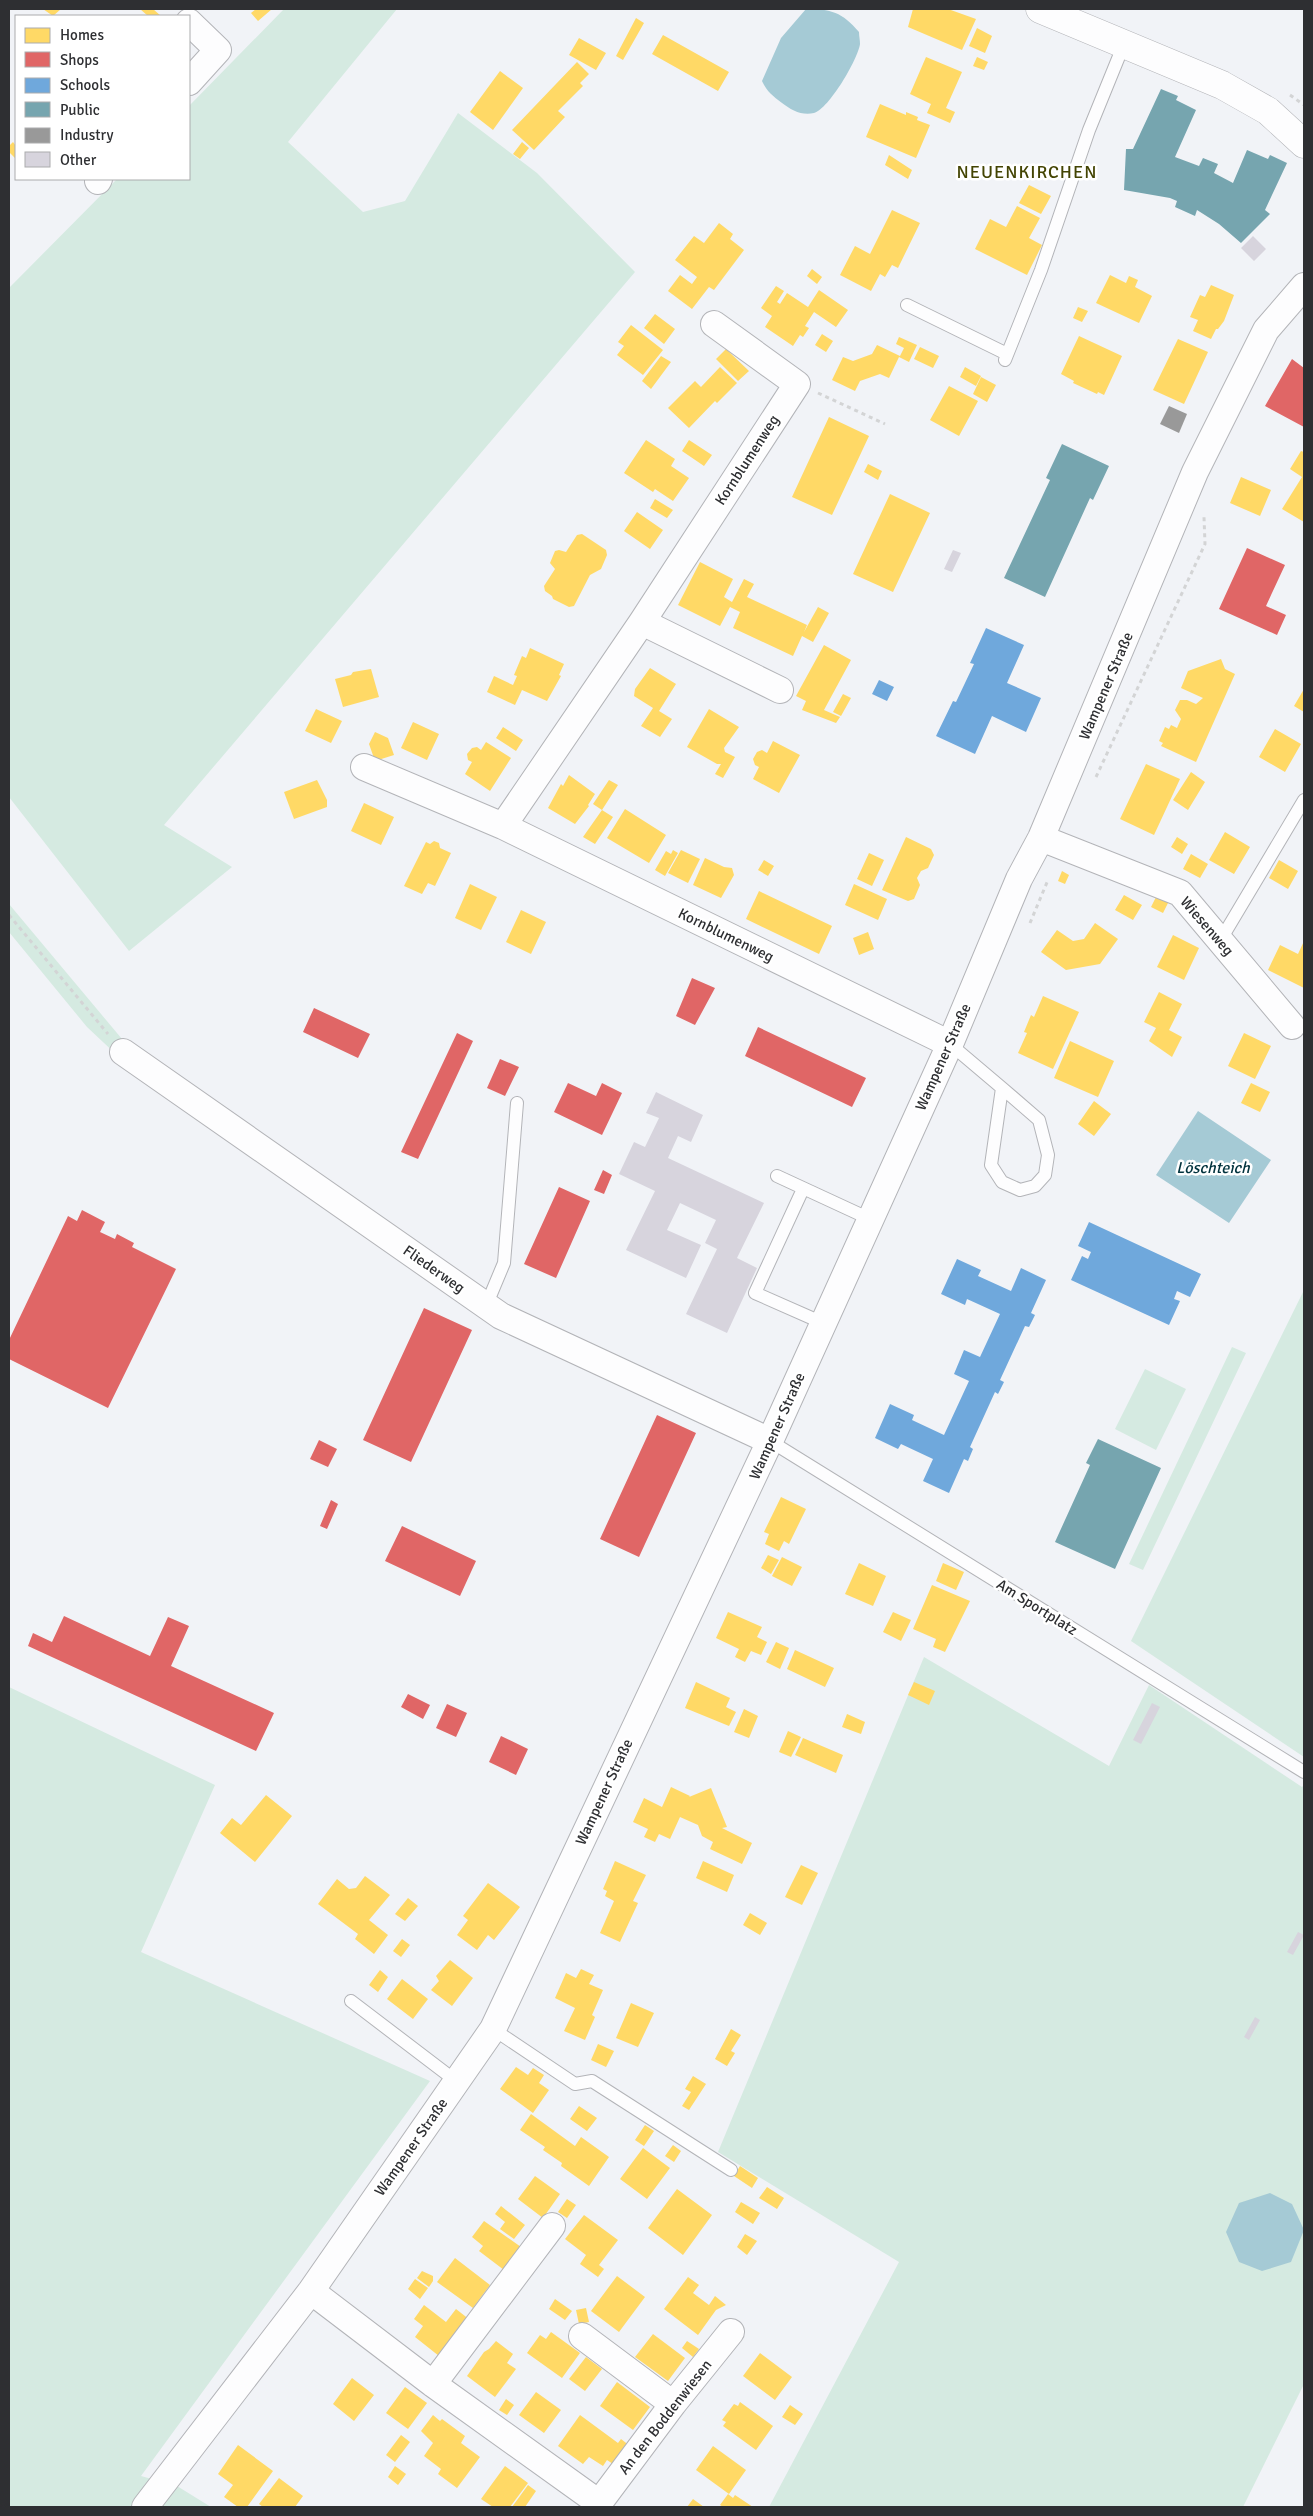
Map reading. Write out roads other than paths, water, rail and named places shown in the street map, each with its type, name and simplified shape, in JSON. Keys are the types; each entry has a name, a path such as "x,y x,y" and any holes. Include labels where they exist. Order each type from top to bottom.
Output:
{"street":[{"path":"1040,9 1222,85 1268,111 1302,139"},
{"path":"190,23 218,50 190,81"},
{"name":"Wampener Straße","path":"144,2507 311,2291 492,2029 770,1441 950,1044 1019,879 1041,838 1196,472 1266,330 1304,286"},
{"name":"Kornblumenweg","path":"503,826 642,622 797,384 714,324"},
{"path":"642,622 780,690"},
{"name":"Kornblumenweg","path":"364,768 503,826 950,1044"},
{"name":"Wiesenweg","path":"1041,838 1180,894 1292,1026"},
{"name":"Fliederweg","path":"123,1052 501,1316 770,1441"},
{"path":"433,2384 552,2226"},
{"name":"An den Boddenwiesen","path":"311,2291 597,2505 673,2404 731,2332"},
{"path":"582,2336 673,2404"}],"lane":[{"path":"907,306 1006,357 1042,270 1089,130 1124,44"},
{"path":"1220,941 1304,800"},
{"path":"950,1044 1040,1120 1048,1155 1045,1175 1035,1186 1020,1190 1002,1182 991,1165 1002,1088"},
{"path":"486,1306 504,1264 517,1103"},
{"path":"777,1176 870,1219"},
{"path":"803,1188 755,1293 823,1323"},
{"name":"Am Sportplatz","path":"770,1441 1304,1772"},
{"path":"351,2001 456,2081"},
{"path":"492,2029 575,2084 592,2081 732,2170"}],"water":[{"path":"806,9 829,11 841,16 859,32 860,42 854,61 842,83 820,110 810,114 797,112 785,106 766,88 762,81 781,38"},
{"name":"Löschteich","path":"1198,1111 1271,1160 1229,1223 1156,1175"},
{"path":"1270,2193 1292,2204 1304,2230 1291,2262 1262,2271 1239,2262 1226,2232 1239,2203"}],"district":[{"name":"NEUENKIRCHEN","path":"1027,172"}]}
